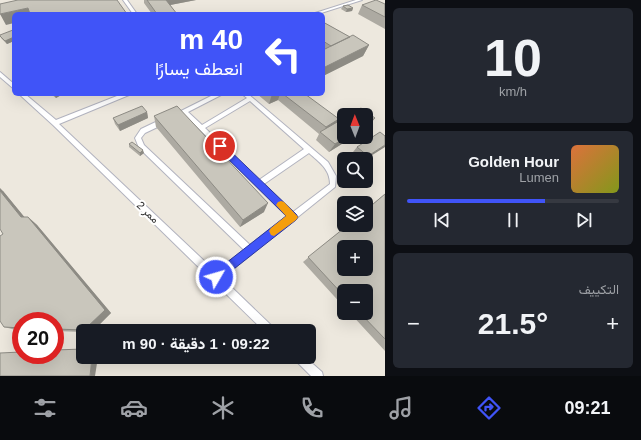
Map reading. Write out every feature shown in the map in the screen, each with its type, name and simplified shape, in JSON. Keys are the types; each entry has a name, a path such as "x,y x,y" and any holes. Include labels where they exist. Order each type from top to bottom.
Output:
{"lane":[{"path":"125,0 134,12"},
{"path":"321,12 360,0"},
{"path":"0,74 12,85"},
{"name":"ممر 2","path":"24,96 55,123 264,324"},
{"path":"55,123 122,96"},
{"path":"216,96 143,131 138,138 141,146 250,250"},
{"path":"201,128 248,96 326,164 333,176 333,185 216,277"},
{"path":"184,111 293,217"},
{"path":"258,184 309,149"},
{"path":"305,364 318,376"}],"building":[{"path":"18,0 117,0 126,12 29,12 28,8 0,14 0,4"},
{"path":"147,0 166,0 175,12 156,12"},
{"path":"376,0 385,4 385,17 362,5"},
{"path":"348,5 353,8 347,9 343,6"},
{"path":"325,23 350,37 331,46 325,42"},
{"path":"12,30 12,38 5,41 0,35"},
{"path":"353,35 369,45 325,67 325,49"},
{"path":"286,96 308,96 337,118 337,120 326,127"},
{"path":"142,106 147,112 118,125 113,118"},
{"path":"177,106 268,203 243,220 154,116"},
{"path":"337,122 337,143 335,144 320,132"},
{"path":"380,132 385,136 385,145 373,153 363,152 357,147 362,144 373,144 373,137"},
{"path":"132,142 143,150 140,153 129,144"},
{"path":"0,191 21,217 28,217 105,310 90,324 76,324 76,330 64,329 64,312 12,312 12,327 4,327 0,321 0,236 3,234 0,229"},
{"path":"385,194 385,339 367,320 373,320 373,284 337,284 337,288 308,257 339,232 373,232 373,204"},
{"path":"76,349 76,364 91,364 90,376 0,376 0,353 12,352 12,364 64,364 64,350"}],"slow traffic":[{"path":"274,231 293,217 281,205"}],"route":[{"path":"216,277 293,217 220,146"}]}
